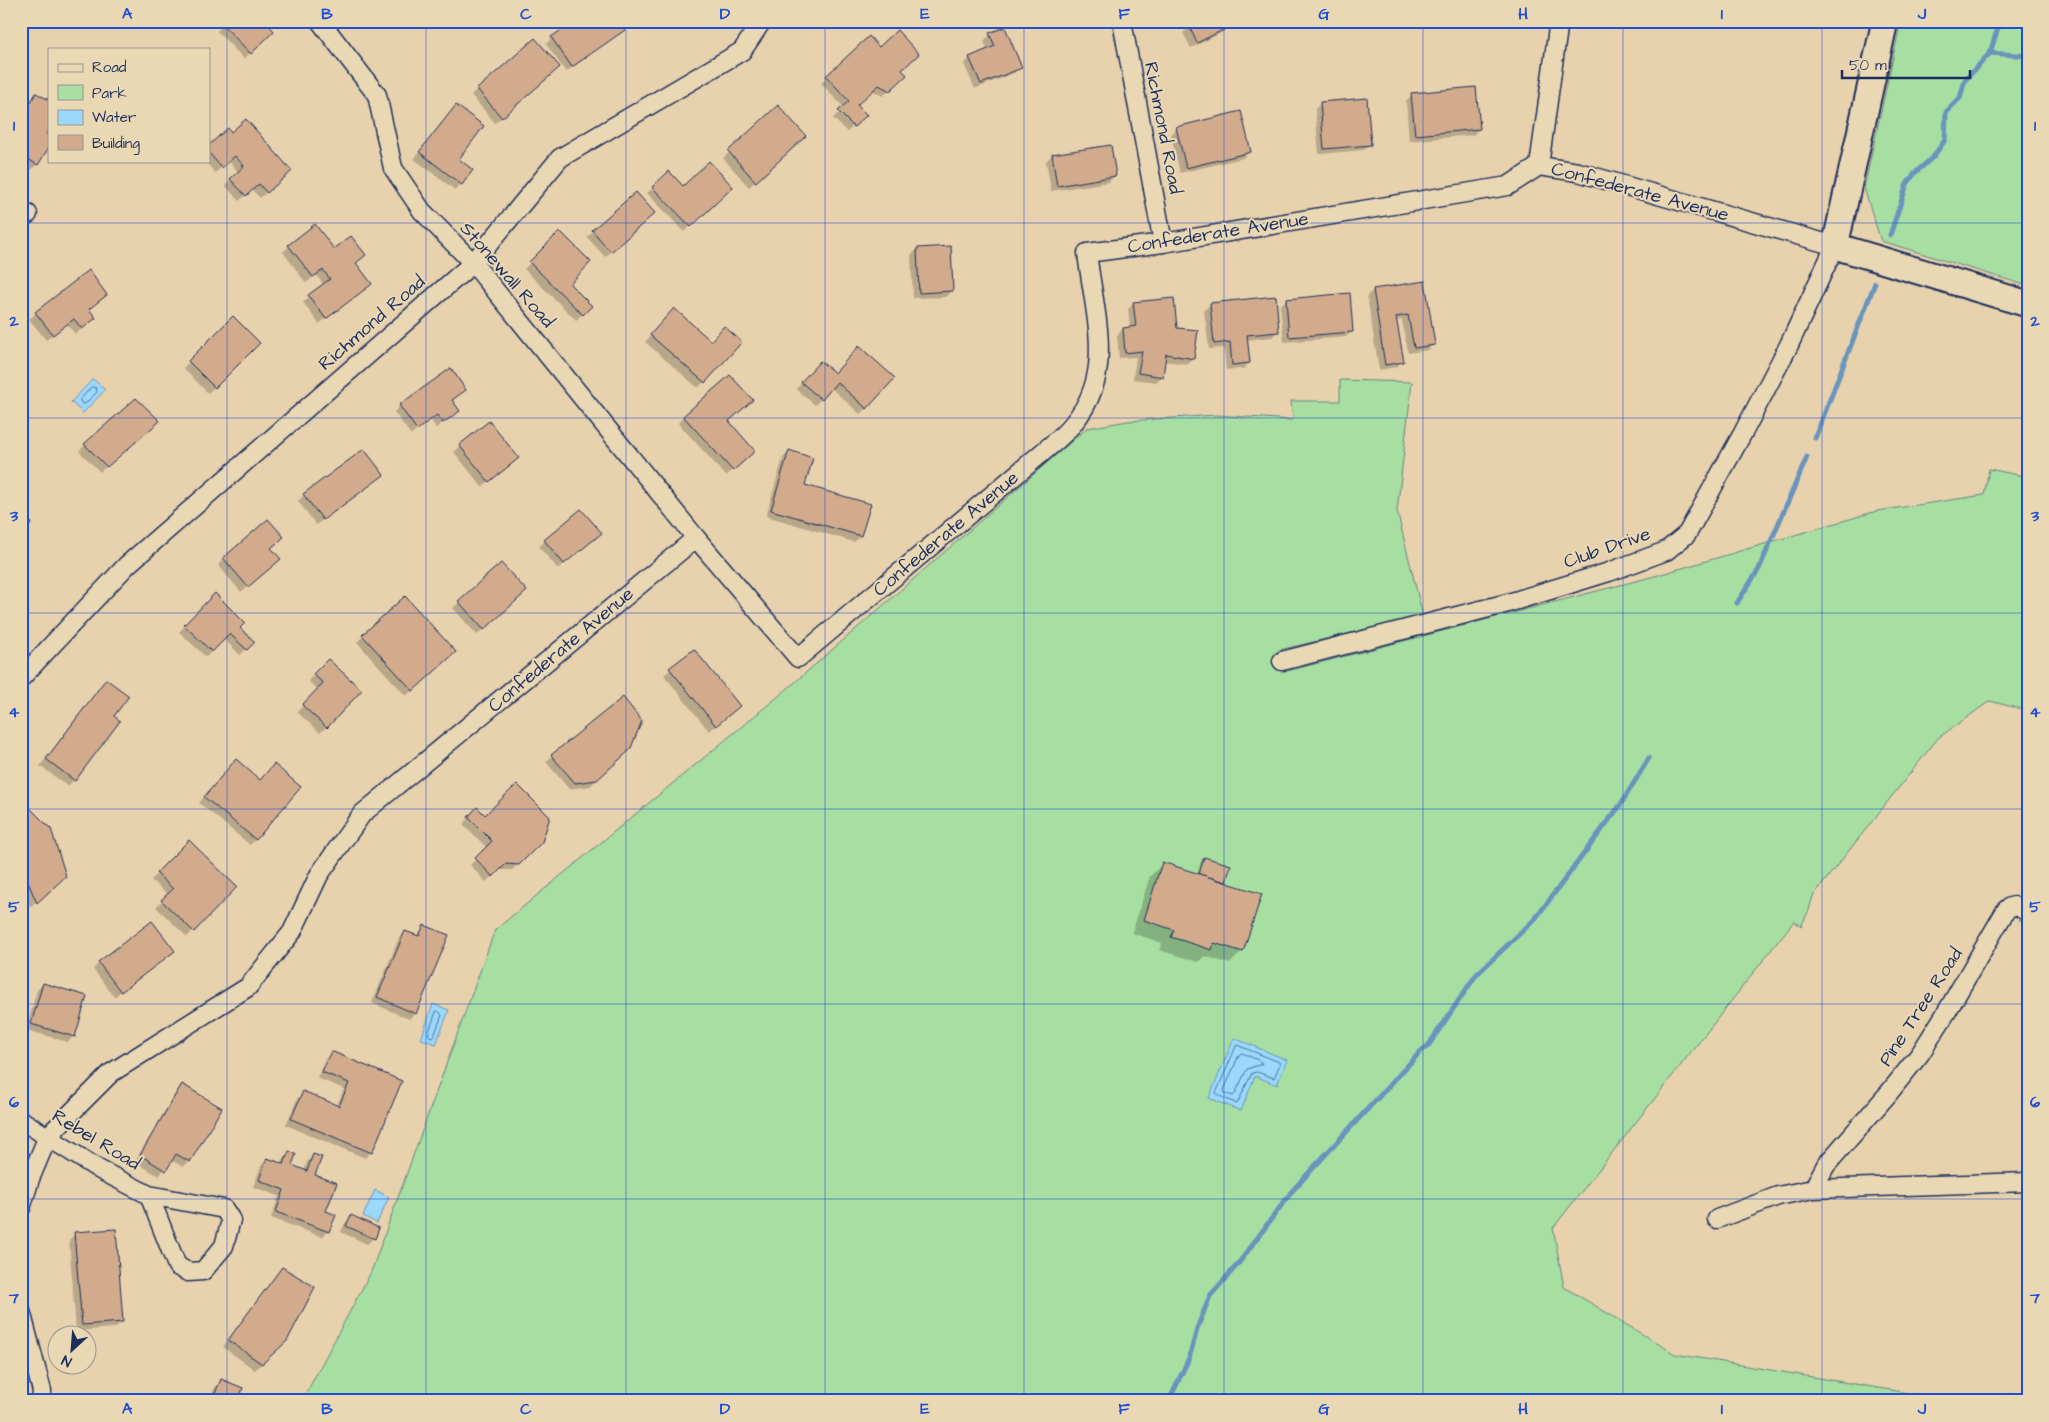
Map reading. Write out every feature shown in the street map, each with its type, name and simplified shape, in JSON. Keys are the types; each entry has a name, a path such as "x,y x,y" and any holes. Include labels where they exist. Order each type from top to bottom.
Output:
{"street":[{"name":"Stonewall Road","path":"320,21 376,95 393,168 422,211 473,263 696,538"},
{"name":"Richmond Road","path":"21,678 127,565 473,263 560,158 742,51 762,21"},
{"name":"Richmond Road","path":"1122,21 1163,243"},
{"path":"1539,166 1560,21"},
{"path":"1835,246 1885,21"},
{"name":"Confederate Avenue","path":"21,1208 30,1179 48,1136 111,1073 248,988 292,932 320,875 362,814 696,538 798,658 1056,442 1075,423 1093,394 1100,357 1087,253 1163,243 1508,186 1539,166 1578,172 2028,304"},
{"name":"Club Drive","path":"1282,661 1508,603 1609,572 1666,551 1687,534 1789,346 1835,246"},
{"name":"Pine Tree Road","path":"1813,1189 1826,1165 1920,1054 2006,910 2012,906 2019,907 2028,913"},
{"name":"Rebel Road","path":"21,1120 100,1170 149,1195 224,1210 231,1220 224,1246 203,1271 188,1272 177,1266 149,1195"},
{"path":"1717,1219 1778,1196 1813,1189 2028,1182"},
{"path":"21,1311 42,1391 41,1401"}],"green space":[{"path":"1901,21 2028,22 2028,286 1881,241 1864,188"},
{"path":"1340,380 1412,382 1397,511 1423,616 1279,650 1284,672 1655,576 1877,511 1984,495 1989,469 2028,477 2028,711 1990,701 1938,738 1813,896 1801,926 1794,921 1553,1228 1564,1287 1675,1354 1938,1398 2028,1393 2028,1401 302,1401 371,1272 495,930 786,690 1087,428 1128,421 1216,415 1293,420 1291,401 1340,401"}],"water":[{"path":"93,379 105,390 83,413 71,402"},
{"path":"433,1004 449,1010 436,1044 421,1039"},
{"path":"1234,1038 1287,1060 1277,1085 1255,1076 1241,1111 1209,1098"},
{"path":"375,1190 389,1197 377,1223 363,1216"}],"building":[{"path":"226,21 265,21 274,31 251,54 222,24"},
{"path":"575,21 619,21 625,30 572,67 551,37"},
{"path":"1193,21 1228,21 1231,26 1197,43 1189,26"},
{"path":"1005,27 1022,68 981,84 969,57 995,46 989,33"},
{"path":"897,30 919,54 902,70 907,75 890,91 879,85 857,105 867,115 854,127 838,111 849,101 826,76 869,36 879,47"},
{"path":"535,38 560,67 502,118 477,89"},
{"path":"1476,87 1480,129 1415,135 1411,93"},
{"path":"36,93 48,99 48,131 46,134 48,135 48,149 38,165 21,155 21,119"},
{"path":"1367,98 1371,145 1324,149 1320,102"},
{"path":"456,105 484,126 459,159 473,170 462,185 419,152"},
{"path":"778,105 806,136 756,182 728,151"},
{"path":"1241,111 1251,152 1186,168 1176,127"},
{"path":"246,119 292,171 267,193 259,184 246,196 230,179 244,166 235,156 222,168 210,154 210,144 228,128 231,132"},
{"path":"1111,145 1116,176 1057,186 1052,154"},
{"path":"709,161 733,187 691,227 652,187 669,171 683,186"},
{"path":"636,192 655,213 611,252 592,230"},
{"path":"315,224 334,249 351,236 366,255 356,263 372,284 326,319 308,295 330,279 323,270 313,277 288,245"},
{"path":"560,231 591,262 570,284 592,306 583,315 529,262"},
{"path":"951,246 953,291 919,293 917,248"},
{"path":"89,270 107,295 89,309 96,318 82,329 74,319 53,335 35,312"},
{"path":"1425,281 1435,345 1414,348 1408,315 1396,317 1404,362 1385,365 1373,289"},
{"path":"1350,293 1353,332 1289,337 1286,299"},
{"path":"1276,296 1279,332 1247,335 1250,363 1232,365 1230,342 1214,344 1210,303"},
{"path":"1174,298 1177,328 1198,330 1194,359 1166,354 1163,377 1138,373 1142,351 1125,353 1123,328 1136,326 1133,302"},
{"path":"674,308 711,341 724,326 742,342 705,383 650,335"},
{"path":"233,316 260,343 215,388 188,361"},
{"path":"859,346 895,378 867,409 837,382 822,400 801,382 820,361 835,373"},
{"path":"451,368 466,390 452,400 460,411 443,423 437,415 417,430 399,405"},
{"path":"730,375 753,400 729,421 755,451 733,471 683,416"},
{"path":"136,398 160,421 107,467 84,444"},
{"path":"489,421 519,458 489,482 459,445"},
{"path":"364,449 384,475 323,520 303,494"},
{"path":"789,450 813,458 805,485 871,504 861,536 771,510"},
{"path":"21,494 30,501 21,511"},
{"path":"581,509 602,533 564,564 544,540"},
{"path":"21,514 32,523 21,536"},
{"path":"268,519 284,537 271,548 281,559 248,587 223,558"},
{"path":"501,563 527,591 484,630 458,601"},
{"path":"215,593 245,623 240,628 255,642 247,650 230,634 212,652 184,625"},
{"path":"405,596 456,652 413,691 362,635"},
{"path":"694,649 740,706 716,726 669,668"},
{"path":"328,659 362,690 327,728 302,705 323,683 313,674"},
{"path":"106,679 129,696 114,716 120,721 75,781 46,759"},
{"path":"623,697 642,721 630,750 597,780 575,783 551,755"},
{"path":"236,759 260,780 274,764 301,787 256,840 204,797"},
{"path":"517,784 550,817 542,842 519,865 506,864 493,877 475,858 492,841 468,817 477,807 485,815"},
{"path":"21,799 51,829 66,876 37,903 21,866"},
{"path":"189,840 237,887 194,932 161,900 173,889 156,873"},
{"path":"1204,857 1231,865 1226,882 1199,874"},
{"path":"1162,862 1262,894 1243,952 1214,943 1212,950 1171,937 1174,930 1144,920"},
{"path":"152,921 175,951 121,992 98,962"},
{"path":"424,925 449,935 416,1014 377,997 405,931 419,936"},
{"path":"43,983 87,996 75,1037 31,1024"},
{"path":"331,1051 402,1081 372,1153 291,1119 303,1091 339,1106 349,1083 322,1072"},
{"path":"182,1084 222,1108 190,1162 176,1154 166,1171 140,1155"},
{"path":"289,1151 296,1154 292,1165 307,1171 313,1154 322,1157 315,1175 337,1183 326,1211 336,1215 329,1232 276,1212 284,1190 259,1180 267,1158 284,1164"},
{"path":"351,1215 379,1228 375,1239 346,1226"},
{"path":"116,1229 123,1322 82,1324 74,1232"},
{"path":"282,1267 315,1287 287,1341 262,1364 228,1340"},
{"path":"221,1379 243,1388 238,1401 212,1401"}],"waterway":[{"path":"1890,235 1907,184 1915,173 1933,157 1945,140 1946,112 1960,98 1965,80 1990,53 2000,21"},
{"path":"1990,53 2028,56"},
{"path":"1815,438 1875,283"},
{"path":"1737,603 1759,569 1807,457"},
{"path":"1169,1401 1189,1358 1198,1326 1210,1296 1238,1264 1292,1191 1421,1051 1428,1046 1476,975 1535,919 1621,804 1649,758"}]}
